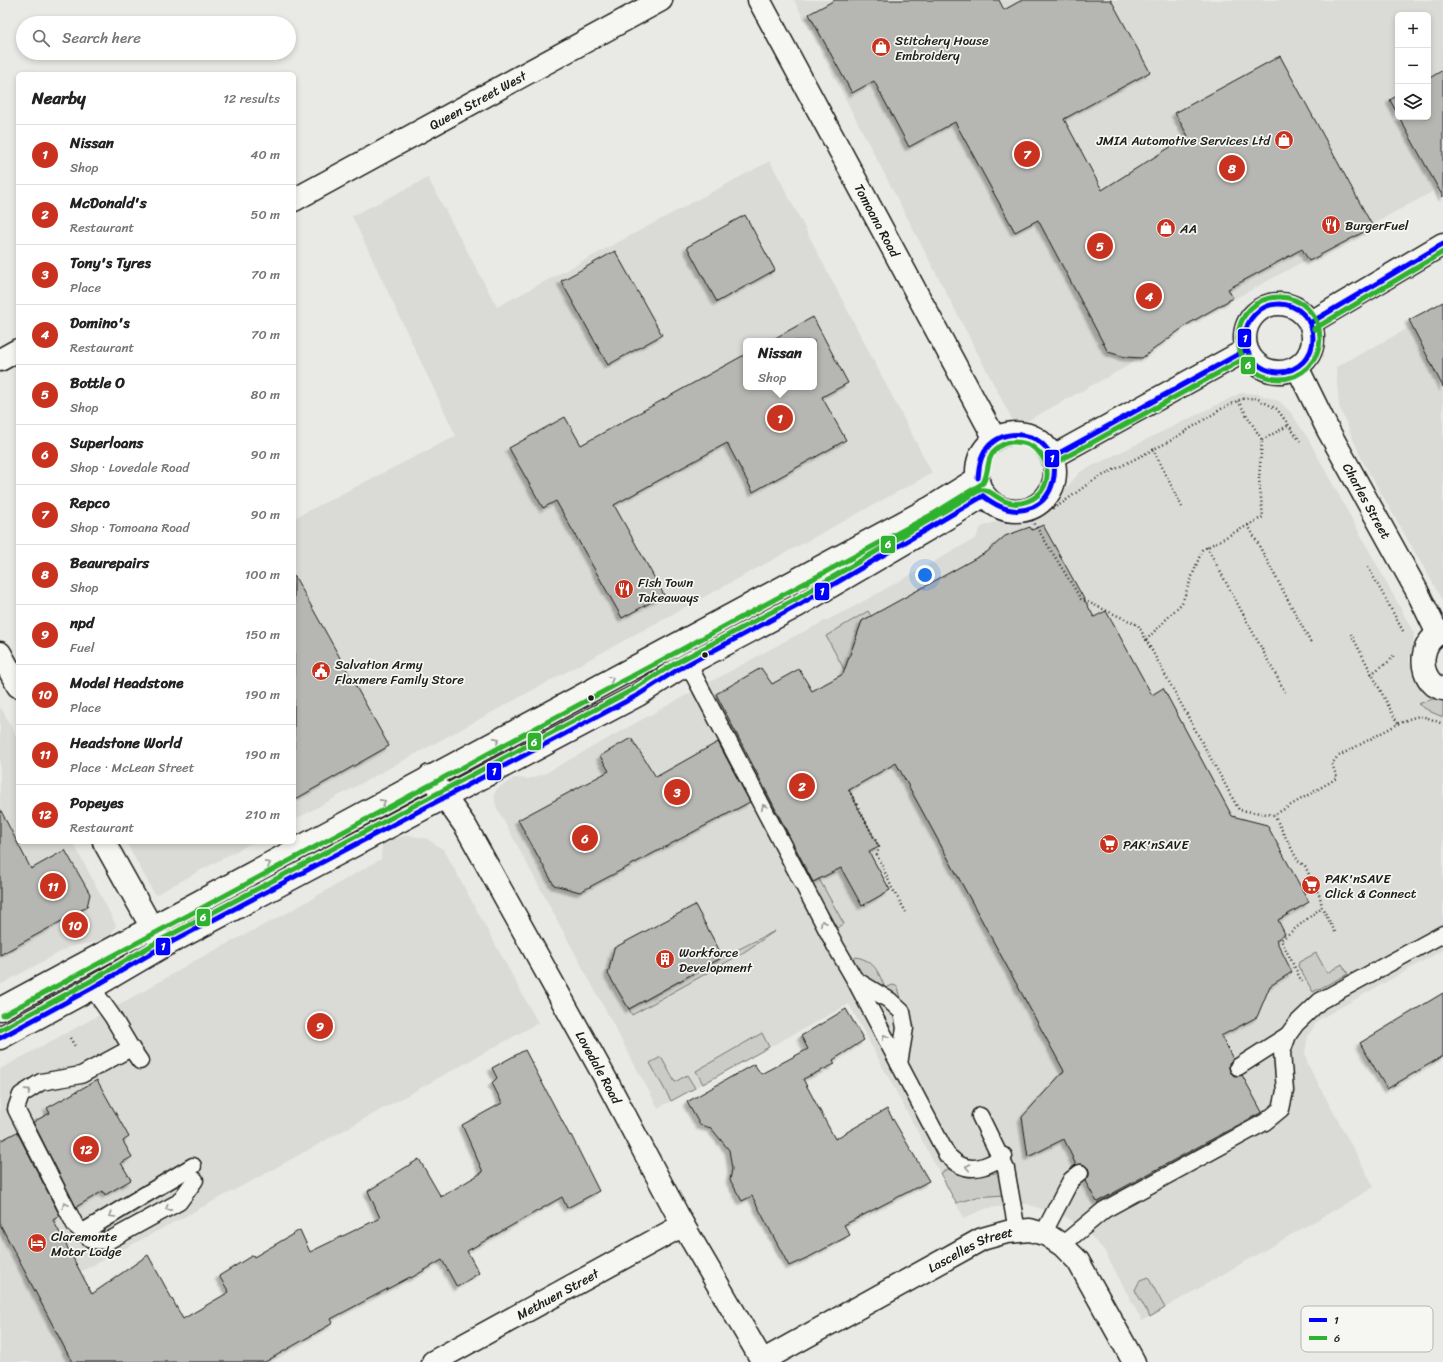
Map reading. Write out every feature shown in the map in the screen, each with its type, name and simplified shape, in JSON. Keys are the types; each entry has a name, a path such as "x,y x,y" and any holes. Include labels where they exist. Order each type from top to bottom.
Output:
{"main road":[{"name":"Queen Street West","path":"296,199 661,0"},
{"name":"Tomoana Road","path":"759,0 995,439"},
{"path":"1310,323 1443,244"},
{"path":"1282,303 1293,306 1302,312 1310,323 1313,332 1313,343 1309,355 1301,364 1291,370 1278,373 1268,371 1258,366 1246,350 1244,336 1247,325 1252,316 1261,308 1271,304 1282,303"},
{"path":"1052,457 1246,350"},
{"path":"0,360 16,351"},
{"name":"Charles Street","path":"1297,367 1328,430 1441,633"},
{"path":"1013,434 1030,436 1045,447 1052,457 1054,479 1048,494 1028,514 1005,510 997,506 981,487 978,467 981,456 995,439 1004,435 1013,434"},
{"path":"0,1038 92,988 162,947 638,695 688,664 797,606 963,509 981,487"},
{"path":"0,1009 930,508 981,487"},
{"path":"1441,633 1431,640 1425,648 1423,657 1427,675 1434,685 1443,689"},
{"path":"0,653 16,682"},
{"name":"Lovedale Road","path":"430,776 466,827 581,1034 683,1225 762,1362"},
{"path":"105,844 162,947"},
{"name":"Methuen Street","path":"432,1362 683,1225"},
{"name":"Lascelles Street","path":"762,1362 982,1239 1006,1232 1030,1230 1043,1234 1062,1245 1078,1261 1134,1362"}],"lane":[{"path":"688,664 836,947 948,1155 959,1165 973,1169 990,1165 1002,1157"},
{"path":"1062,1245 1104,1210 1265,1122 1281,1109 1285,1091 1282,1052 1288,1035 1296,1024 1320,1001 1443,934"},
{"path":"855,980 889,1000 902,1012 905,1028 899,1064"},
{"path":"92,988 112,1016 140,1061"},
{"path":"1238,1067 1288,1035"},
{"path":"83,1232 194,1173 179,1202 108,1241 92,1240 75,1225 16,1109 21,1095 41,1082 81,1075 131,1048"},
{"path":"980,1116 1002,1157 1006,1169 1017,1231"},
{"path":"1043,1234 1071,1180 1080,1173"}],"path":[{"path":"1302,444 1277,409 1256,398 1241,399 1153,449 1092,481 1061,504 1028,514 1081,599 1138,625 1239,810 1274,815 1337,778 1332,764 1337,757 1398,724 1419,716 1443,724"},
{"path":"1146,640 1182,603 1202,550 1263,517 1259,479 1262,440 1238,400"},
{"path":"1262,440 1289,426"},
{"path":"1153,449 1182,507"},
{"path":"1248,525 1312,646"},
{"path":"1207,547 1284,692"},
{"path":"1365,560 1403,632 1402,638"},
{"path":"1351,634 1398,724"},
{"path":"1371,674 1388,662 1398,649"},
{"path":"849,790 879,847 877,855 892,888 906,912"},
{"path":"1274,815 1298,861 1305,866 1320,897 1322,907 1335,932"},
{"path":"1314,1007 1281,940 1322,907"}],"shaded area":[{"path":"794,0 1443,0 1443,186 1188,324 1142,358 1016,427"},
{"path":"770,161 932,473 296,819 296,517 456,436 352,216 428,178 497,307"},
{"path":"1443,310 1443,601 1362,460 1339,406 1336,367"},
{"path":"1241,393 1258,394 1279,401 1291,413 1307,437 1414,633 1413,650 1409,660 1433,698 1443,700 1443,950 1318,1020 1308,1036 1305,1051 1308,1065 1374,1187 1142,1321 1104,1250 1086,1231 1068,1218 1027,1204 987,1208 964,1218 849,1004 658,1108 496,806 494,794 497,789 514,778 528,779 544,774 789,639 857,605 976,538 981,527 995,522 1018,519 1039,511 1061,494 1080,472"},
{"path":"868,611 871,616 862,621 845,671 826,636"},
{"path":"1433,699 1443,700 1443,717 1418,704"},
{"path":"0,706 16,735 16,844 74,844 116,925 110,936 95,942 69,947 0,985"},
{"path":"408,835 427,839 444,850 538,1023 259,1177 80,1272 129,1362 0,1362 0,1069 151,987 194,961 289,912 381,859 382,844 386,840"},
{"path":"127,844 249,844 155,895"},
{"path":"819,879 844,924 837,928 811,883"},
{"path":"775,931 741,954 632,1015 629,1009 723,957"},
{"path":"1316,953 1327,973 1342,964 1348,974 1313,992 1298,966 1299,962"},
{"path":"857,957 863,959 876,968 885,988 893,985 898,987 901,998 895,999 859,974 852,959"},
{"path":"762,1033 769,1047 703,1084 696,1071"},
{"path":"661,1057 675,1082 687,1075 695,1088 671,1101 650,1063"},
{"path":"948,1169 967,1175 1000,1172 1003,1195 977,1197 956,1203 940,1173"},
{"path":"1148,1277 1165,1308 1150,1317 1135,1290 1140,1280"}],"building":[{"path":"835,0 999,0 1004,10 1022,0 1111,0 1150,72 1064,119 1102,190 1188,136 1175,113 1280,56 1373,227 1309,261 1302,249 1228,289 1233,298 1188,324 1142,358 1125,357 1108,352 1038,220 1015,232 955,122 909,147 874,81 852,93 809,14"},
{"path":"1443,70 1443,197 1401,120 1431,120 1431,77"},
{"path":"1395,97 1395,109 1390,100"},
{"path":"745,215 775,270 717,302 687,247"},
{"path":"615,251 662,335 608,365 561,281"},
{"path":"1443,302 1443,387 1409,320"},
{"path":"813,317 848,383 822,397 846,440 753,492 727,443 614,505 664,595 622,618 556,501 543,508 509,448 565,417 581,445 743,356 743,390 817,390 817,338 775,338"},
{"name":"PAK'nSAVE","path":"1043,525 1094,617 1106,611 1152,695 1163,688 1232,816 1267,825 1309,902 1278,920 1285,934 1276,940 1292,972 1270,986 1257,1017 1221,1036 1233,1059 1229,1063 1230,1072 1234,1076 1242,1075 1262,1112 1097,1202 1085,1181 1089,1176 1088,1168 1083,1164 1076,1165 1064,1139 1028,1157 1022,1117 1064,1071 896,763 849,790 879,847 869,852 890,890 862,906 841,868 813,882 716,694 761,668 772,684 799,669 812,691 843,674 862,621 987,552 1005,536 1030,527 1032,530"},
{"name":"Salvation Army Flaxmere Family Store","path":"296,579 389,746 296,799"},
{"path":"631,738 656,777 718,742 750,802 580,892 554,885 518,820 609,771 600,756"},
{"path":"0,809 16,840 16,844 18,844 31,869 65,850 90,894 87,907 0,955"},
{"name":"Workforce Development","path":"695,905 723,957 629,1009 608,974 614,948"},
{"path":"1443,993 1443,1056 1387,1089 1360,1043"},
{"path":"846,1009 864,1040 833,1060 835,1064 803,1079 835,1139 887,1109 929,1181 844,1225 850,1235 789,1266 752,1196 742,1201 730,1180 732,1169 729,1150 711,1128 700,1125 687,1102 754,1064 761,1074 808,1049 801,1036"},
{"path":"525,1050 570,1136 571,1135 599,1191 567,1208 562,1197 467,1251 479,1273 457,1287 442,1260 411,1278 410,1277 331,1319 333,1323 265,1362 72,1362 0,1224 0,1141 17,1132 60,1216 53,1220 92,1294 148,1255 183,1319 229,1292 219,1276 253,1255 254,1257 300,1230 310,1252 380,1218 368,1191 419,1159 441,1197 483,1172 462,1125 502,1103 492,1083 497,1078 492,1068"},
{"path":"97,1080 129,1137 123,1141 132,1157 121,1163 131,1180 105,1195 103,1191 76,1207 33,1122 50,1113 47,1108"}],"transit line":[{"name":"1","path":"1310,323 1443,244"},
{"name":"6","path":"1314,329 1443,252"},
{"name":"6","path":"1271,297 1287,297 1302,304 1313,315 1320,330 1320,338 1320,346 1317,354 1308,367 1295,376 1287,379 1271,379 1256,372 1245,361 1238,346 1238,330 1245,315 1256,304 1271,297"},
{"name":"1","path":"1272,304 1286,304 1298,309 1308,319 1313,331 1313,338 1313,345 1308,357 1298,367 1286,372 1272,372 1260,367 1250,357 1245,345 1245,331 1250,319 1260,309 1272,304"},
{"name":"1","path":"1052,457 1246,350"},
{"name":"6","path":"1055,463 1249,356"},
{"name":"1","path":"978,478 980,462 987,448 994,441 1002,437 1012,435 1031,437 1040,442 1047,449 1054,464 1053,481 1050,489 1046,496 1033,507 1019,510 1007,509 995,504 983,496"},
{"name":"6","path":"0,1030 89,982 159,941 634,689 674,664 794,600 980,490 985,490 1011,503 1028,501 1038,495 1044,486 1047,477 1046,466 1042,457 1035,449 1025,443 1012,442 1002,445 996,449 990,457 983,483 933,514 3,1015"},
{"name":"1","path":"0,1038 92,988 162,947 638,695 677,670 797,606 983,496"}],"place":[{"name":"Stitchery House Embroidery","path":"881,47"},
{"name":"JMIA Automotive Services Ltd","path":"1284,140"},
{"name":"Repco","path":"1027,154"},
{"name":"Beaurepairs","path":"1232,168"},
{"name":"BurgerFuel","path":"1331,225"},
{"name":"AA","path":"1166,228"},
{"name":"Bottle O","path":"1100,246"},
{"name":"Domino's","path":"1149,296"},
{"name":"Nissan","path":"780,418"},
{"name":"Fish Town Takeaways","path":"624,589"},
{"name":"Salvation Army Flaxmere Family Store","path":"321,671"},
{"name":"McDonald's","path":"802,786"},
{"name":"Tony's Tyres","path":"677,792"},
{"name":"Superloans","path":"585,838"},
{"name":"PAK'nSAVE","path":"1109,844"},
{"name":"PAK'nSAVE Click & Connect","path":"1311,885"},
{"name":"Headstone World","path":"53,886"},
{"name":"Model Headstone","path":"75,925"},
{"name":"Workforce Development","path":"665,959"},
{"name":"npd","path":"320,1026"},
{"name":"Popeyes","path":"86,1149"},
{"name":"Claremonte Motor Lodge","path":"37,1243"}]}
